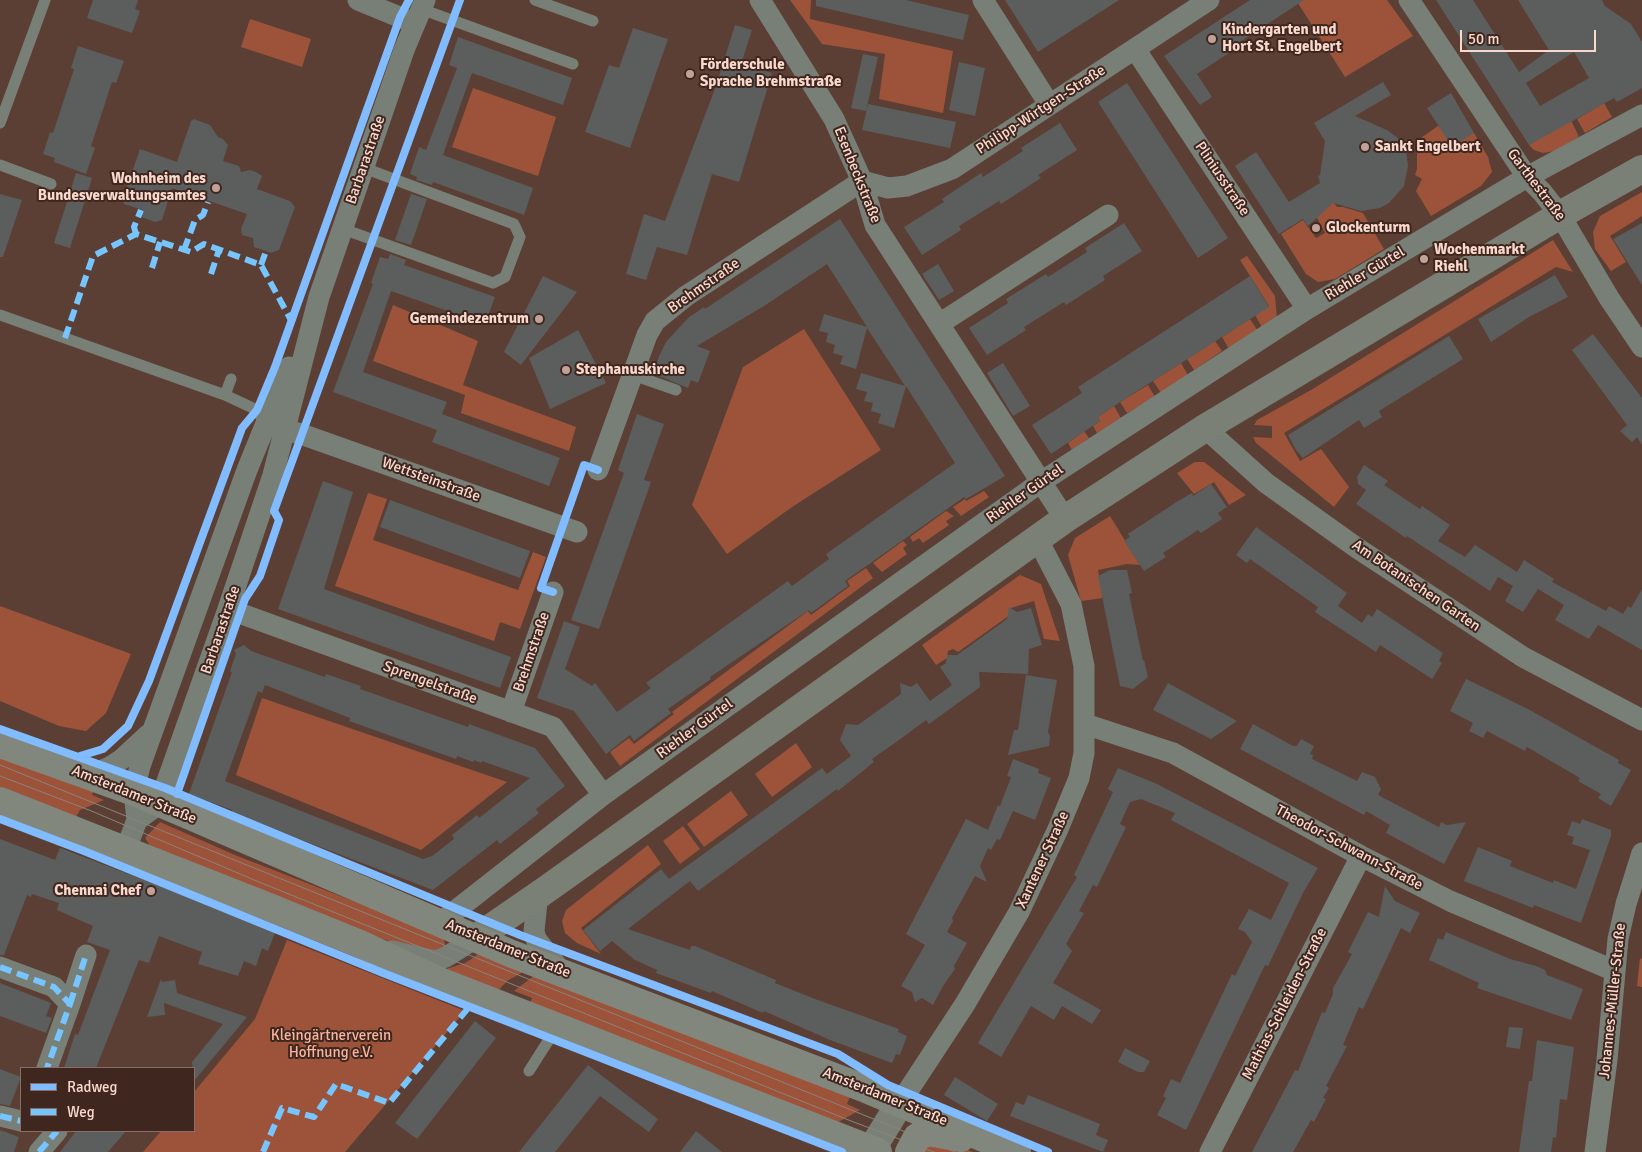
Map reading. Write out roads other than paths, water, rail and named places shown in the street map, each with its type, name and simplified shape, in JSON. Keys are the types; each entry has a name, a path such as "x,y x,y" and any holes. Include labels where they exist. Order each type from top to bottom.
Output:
{"main road":[{"name":"Amsterdamer Straße","path":"0,744 134,792 476,938 900,1103 1017,1152"},
{"path":"0,801 126,849 360,944 437,980 873,1151"},
{"path":"909,1152 917,1137 928,1132 955,1139 982,1137"}],"street":[{"path":"358,0 420,11"},
{"name":"Esenbeckstraße","path":"760,0 834,119 862,181 876,224 1065,519"},
{"path":"983,0 1049,104"},
{"name":"Garthestraße","path":"1409,0 1527,177 1560,215 1609,298 1642,347"},
{"name":"Philipp-Wirtgen-Straße","path":"862,181 888,188 907,186 952,169 1135,49 1201,2"},
{"name":"Barbarastraße","path":"126,849 137,820 134,792 153,731 274,426 420,11"},
{"name":"Pliniusstraße","path":"1135,49 1307,309"},
{"name":"Riehler Gürtel","path":"441,922 603,795 1041,482 1307,309 1527,177 1642,115"},
{"path":"360,944 435,961 446,957 548,889 1065,519 1205,428 1560,215 1642,169"},
{"name":"Brehmstraße","path":"598,470 647,335 655,321 686,296 862,181"},
{"path":"939,324 1108,215"},
{"name":"Barbarastraße","path":"159,804 273,476 274,426"},
{"name":"Wettsteinstraße","path":"274,426 577,532"},
{"name":"Am Botanischen Garten","path":"1205,428 1266,483 1357,548 1523,657 1642,720"},
{"name":"Xantener Straße","path":"873,1151 900,1103 965,1004 1019,912 1058,829 1079,778 1084,753 1084,666 1070,604 1037,538"},
{"name":"Brehmstraße","path":"511,712 553,592"},
{"name":"Sprengelstraße","path":"228,609 553,727 603,795"},
{"name":"Theodor-Schwann-Straße","path":"1085,724 1173,753 1361,856 1450,901 1615,971"},
{"name":"Barbarastraße","path":"88,776 110,767 122,759 153,731"},
{"path":"137,820 159,804"},
{"name":"Johannes-Müller-Straße","path":"1595,1152 1618,939 1626,904 1642,853"},
{"name":"Mathias-Schleiden-Straße","path":"1210,1152 1361,856"},
{"path":"548,889 537,902 534,931 536,939 560,970"},
{"path":"47,1067 86,955"},
{"path":"0,967 54,987 70,1004"},
{"path":"0,1116 20,1121"},
{"path":"39,1152 55,1132"}],"lane":[{"path":"0,123 45,0"},
{"path":"535,0 593,21"},
{"path":"420,11 573,64"},
{"path":"0,166 51,184"},
{"path":"342,230 493,283 504,277 520,237 514,224 364,168"},
{"path":"0,315 225,395 257,410 274,426"},
{"path":"633,375 676,390"},
{"path":"225,395 231,379"},
{"path":"529,1071 550,1038 555,1026"}],"tram line":[{"path":"0,765 955,1152"},
{"path":"0,776 89,810 259,882 851,1121 934,1152"}],"place":[{"name":"Kindergarten und Hort St. Engelbert","path":"1212,39"},
{"name":"Förderschule Sprache Brehmstraße","path":"690,74"},
{"name":"Sankt Engelbert","path":"1365,147"},
{"name":"Wohnheim des Bundesverwaltungsamtes","path":"216,188"},
{"name":"Glockenturm","path":"1316,228"},
{"name":"Wochenmarkt Riehl","path":"1424,259"},
{"name":"Gemeindezentrum","path":"539,319"},
{"name":"Stephanuskirche","path":"566,370"},
{"name":"Chennai Chef","path":"151,891"}],"park label":[{"name":"Kleingärtnerverein Hoffnung e.V.","path":"331,1044"}]}
